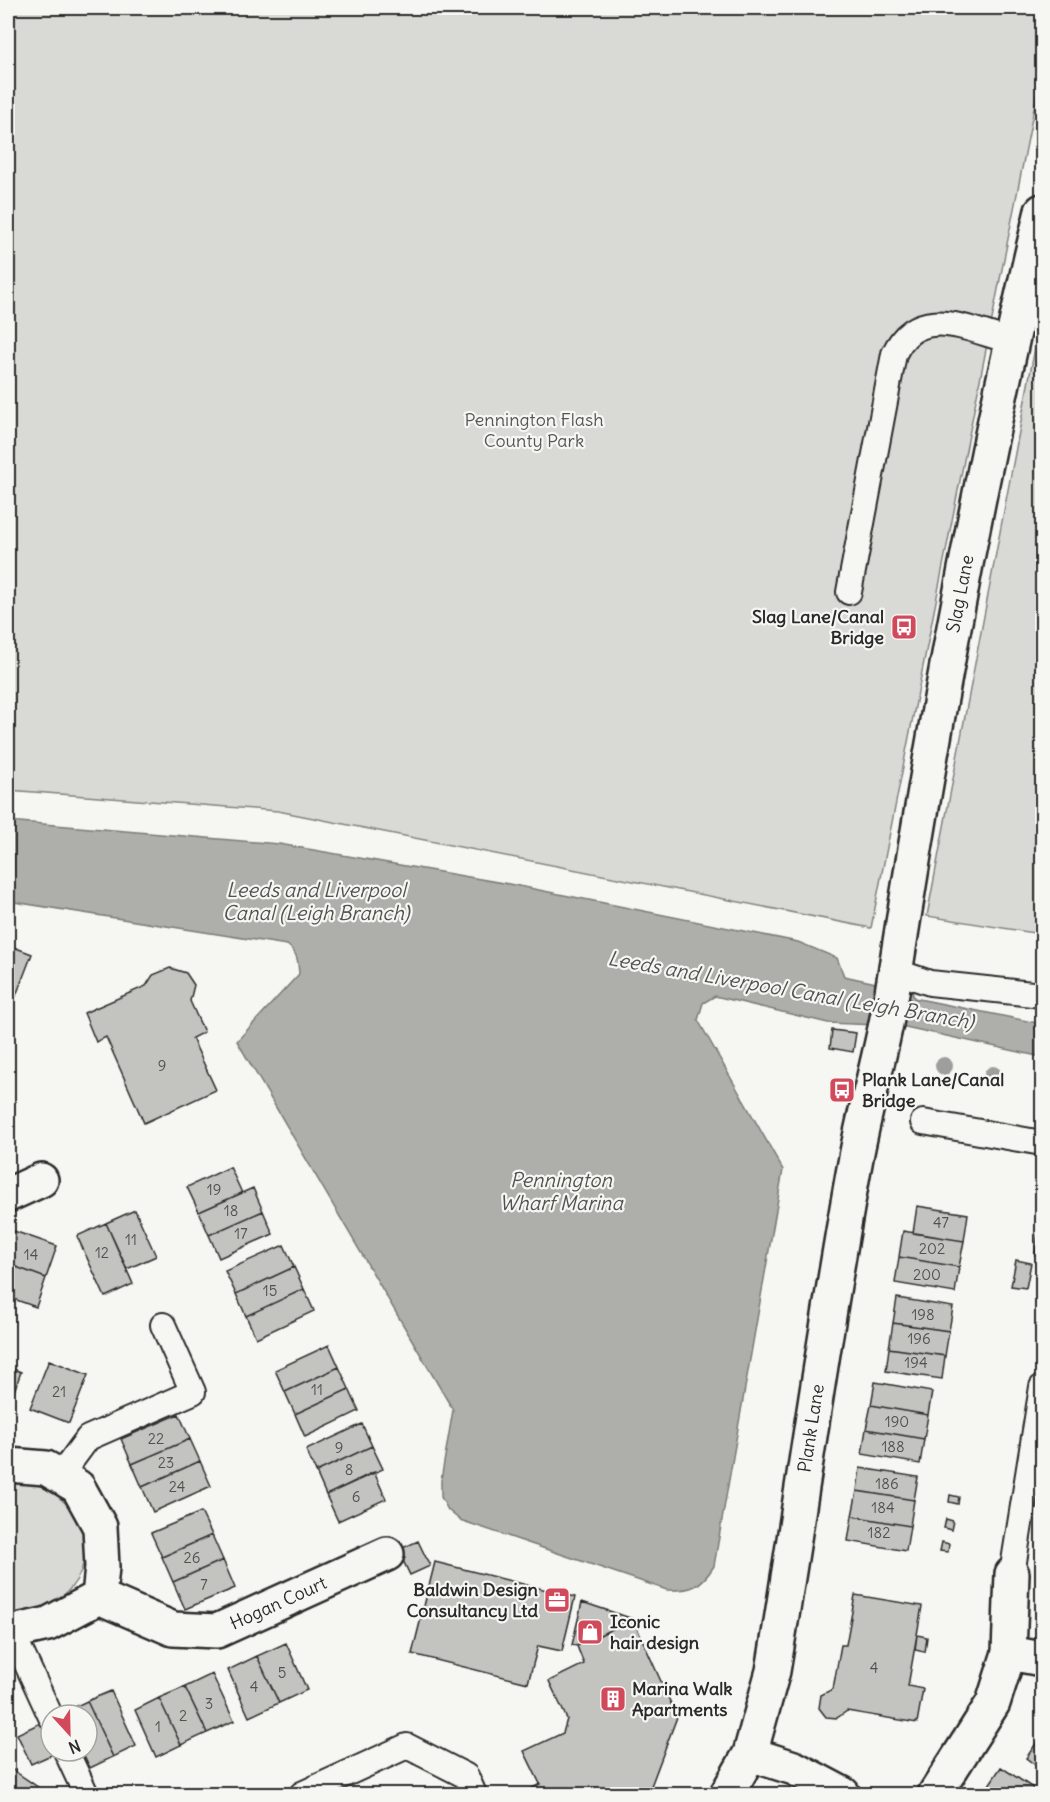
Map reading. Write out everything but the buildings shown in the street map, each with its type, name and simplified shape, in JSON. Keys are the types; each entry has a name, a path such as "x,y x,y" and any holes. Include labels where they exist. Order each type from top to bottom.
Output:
{"street":[{"name":"Slag Lane","path":"879,1057 895,976 915,841 939,708 1011,341 1042,211"},
{"name":"Plank Lane","path":"727,1794 750,1754 773,1671 855,1162 879,1057"},
{"path":"8,1195 42,1180"},
{"path":"8,1466 46,1468 78,1487 100,1527 102,1567 99,1597 48,1624 10,1633"},
{"name":"Hogan Court","path":"99,1597 173,1629 217,1631 387,1554"},
{"path":"935,1794 993,1703 1009,1653 1012,1574"},
{"path":"1009,1653 1042,1659"},
{"path":"750,1754 794,1768 843,1794"}],"lane":[{"path":"849,592 894,354 900,341 922,324 936,322 1011,341"},
{"path":"895,976 930,983 1042,995"},
{"path":"923,1122 1042,1143"},
{"path":"60,1476 88,1438 193,1392 163,1324"},
{"path":"1012,1574 1042,1387"},
{"path":"10,1633 44,1703"},
{"path":"302,1794 407,1746 466,1776 474,1794"},
{"path":"72,1763 86,1794"}],"green space":[{"name":"Pennington Flash County Park","path":"8,8 1042,8 1042,68 871,928 278,811 8,790"},
{"path":"1042,311 1042,924 1034,933 927,916"},
{"path":"22,1481 41,1486 57,1496 70,1509 80,1525 84,1543 84,1561 77,1579 58,1600 38,1609 8,1614 8,1482"}],"water":[{"name":"Pennington Wharf Marina","path":"8,821 279,844 509,884 798,942 837,958 844,976 912,991 914,998 1042,1024 1042,1057 901,1026 828,1023 715,996 703,1003 698,1020 783,1170 714,1566 705,1579 695,1586 683,1590 667,1590 460,1520 448,1510 441,1497 441,1480 453,1410 237,1041 299,974 298,961 293,951 287,945 8,901"}],"place":[{"name":"Slag Lane/Canal Bridge","path":"904,627"},
{"name":"Plank Lane/Canal Bridge","path":"842,1090"},
{"name":"Baldwin Design Consultancy Ltd","path":"557,1600"},
{"name":"Iconic hair design","path":"590,1632"},
{"name":"Marina Walk Apartments","path":"613,1699"}],"water label":[{"name":"Leeds and Liverpool Canal (Leigh Branch)","path":"316,902"},
{"name":"Leeds and Liverpool Canal (Leigh Branch)","path":"791,990"}]}
